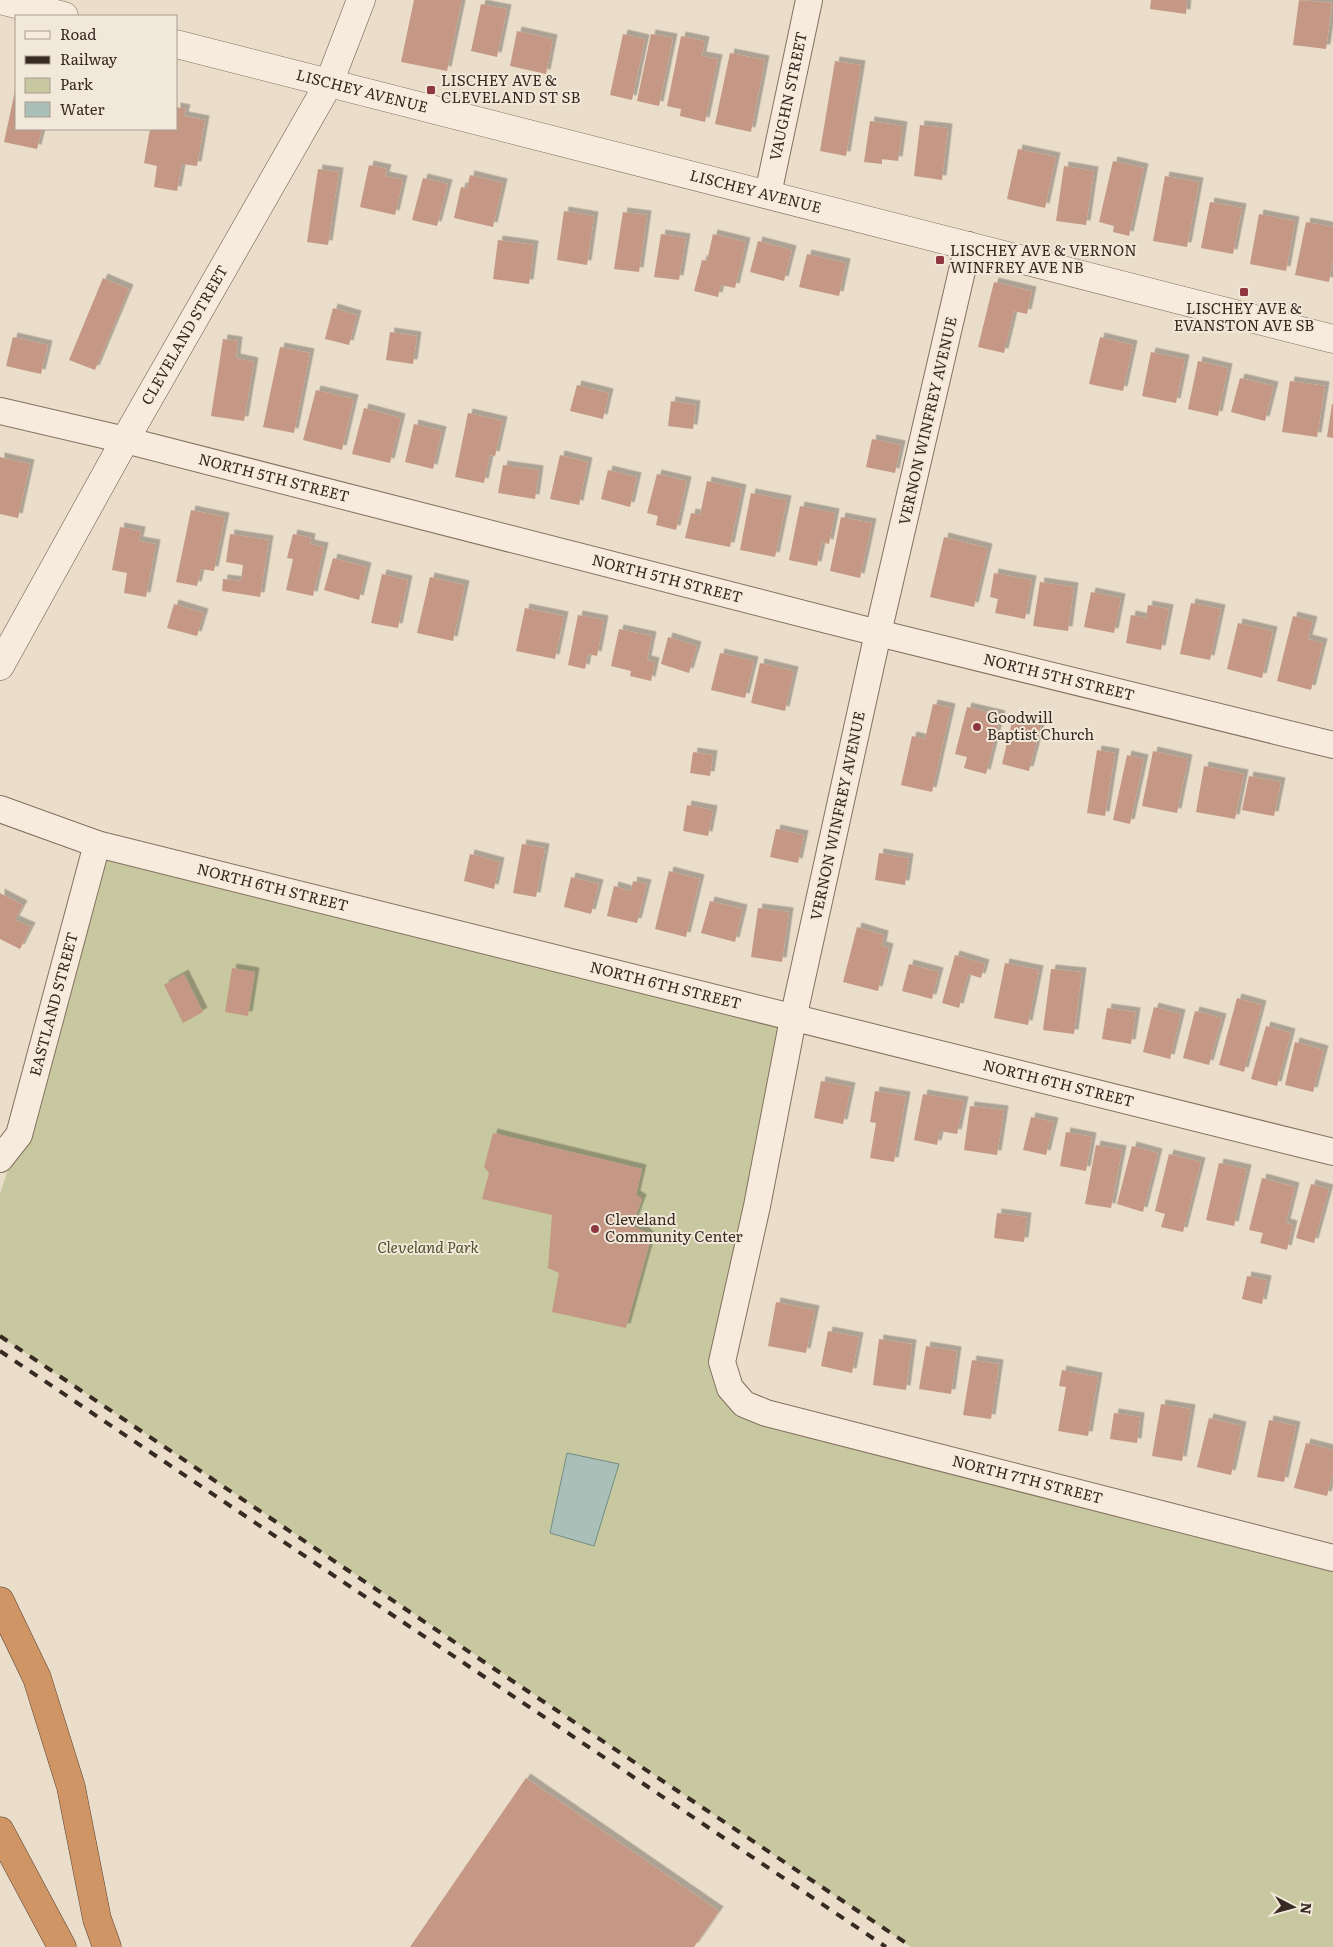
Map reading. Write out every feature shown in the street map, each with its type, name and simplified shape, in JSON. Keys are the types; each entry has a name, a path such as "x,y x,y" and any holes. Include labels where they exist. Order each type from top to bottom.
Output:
{"highway":[{"path":"0,1601 37,1678 60,1751 71,1787 97,1919 107,1947"},
{"path":"0,1831 62,1947"}],"street":[{"path":"0,0 60,15"},
{"name":"CLEVELAND STREET","path":"0,666 125,440 329,83 361,0"},
{"name":"VAUGHN STREET","path":"768,194 809,0"},
{"name":"LISCHEY AVENUE","path":"178,45 1333,338"},
{"name":"VERNON WINFREY AVENUE","path":"730,1388 722,1362 757,1206 793,1019 878,633 968,246"},
{"name":"NORTH 5TH STREET","path":"0,411 125,440 878,633 1333,745"},
{"name":"NORTH 6TH STREET","path":"0,809 97,844 793,1019 1333,1152"},
{"name":"EASTLAND STREET","path":"0,1159 19,1135 97,844"},
{"name":"NORTH 7TH STREET","path":"730,1388 744,1404 766,1413 1333,1558"}],"green space":[{"name":"Cleveland Park","path":"97,844 793,1019 723,1362 742,1394 1333,1558 1333,1947 911,1947 0,1336 0,1194 19,1135"}],"water":[{"path":"567,1453 619,1464 594,1546 550,1533"}],"building":[{"path":"414,0 462,0 447,71 401,62"},
{"path":"1151,0 1187,0 1186,14 1150,9"},
{"path":"1299,0 1332,3 1326,49 1293,45"},
{"path":"481,4 507,9 497,57 471,51"},
{"path":"517,31 553,39 546,74 510,66"},
{"path":"623,34 645,39 632,100 610,95"},
{"path":"651,34 673,38 659,106 637,101"},
{"path":"681,36 705,41 702,56 718,59 705,122 680,116 681,109 667,106"},
{"path":"730,53 765,60 751,132 715,124"},
{"path":"835,61 861,65 846,156 820,151"},
{"path":"15,91 15,130 42,130 37,149 4,142"},
{"path":"178,107 186,109 184,116 205,120 197,166 182,164 177,191 154,187 157,166 144,163 150,130 178,130"},
{"path":"870,121 903,126 898,161 882,159 882,164 864,162"},
{"path":"920,125 948,128 942,180 914,176"},
{"path":"1018,149 1056,157 1045,208 1007,199"},
{"path":"1113,161 1144,168 1129,236 1113,232 1114,226 1099,222"},
{"path":"369,165 387,169 385,176 403,180 395,215 360,207"},
{"path":"1064,166 1094,171 1086,225 1056,221"},
{"path":"318,169 339,172 328,245 307,242"},
{"path":"470,175 503,183 493,227 454,218 461,187 467,188"},
{"path":"1165,176 1199,182 1187,247 1153,241"},
{"path":"423,178 448,184 437,226 412,220"},
{"path":"1210,202 1242,208 1233,254 1201,248"},
{"path":"564,211 594,216 587,265 557,260"},
{"path":"623,212 647,215 639,272 614,269"},
{"path":"1259,214 1295,221 1286,271 1250,264"},
{"path":"1306,222 1333,227 1333,260 1329,282 1295,275"},
{"path":"661,234 686,238 679,280 654,277"},
{"path":"713,234 746,242 735,288 721,285 718,297 694,291 702,260 707,261"},
{"path":"498,240 534,245 529,284 493,279"},
{"path":"758,241 792,250 784,281 750,272"},
{"path":"807,254 846,263 839,296 799,287"},
{"path":"103,278 129,289 95,370 69,360"},
{"path":"994,282 1032,291 1027,314 1014,311 1004,353 978,347"},
{"path":"333,308 357,315 349,345 325,339"},
{"path":"390,332 417,336 413,364 386,360"},
{"path":"13,337 48,345 41,374 6,366"},
{"path":"1100,337 1133,345 1123,391 1089,384"},
{"path":"223,339 238,341 236,358 254,362 244,421 211,416"},
{"path":"280,347 310,353 294,433 263,427"},
{"path":"1151,352 1185,359 1176,403 1142,396"},
{"path":"1198,361 1228,368 1218,416 1188,409"},
{"path":"1240,378 1274,386 1265,421 1231,412"},
{"path":"1290,381 1325,386 1317,437 1282,432"},
{"path":"577,385 609,393 603,419 570,411"},
{"path":"316,390 354,399 342,450 303,440"},
{"path":"671,401 696,405 693,429 668,426"},
{"path":"1333,404 1333,438 1327,437"},
{"path":"364,408 401,418 390,463 352,454"},
{"path":"468,413 503,421 495,456 490,455 484,483 455,477"},
{"path":"414,424 442,431 433,469 405,462"},
{"path":"872,439 901,445 895,473 866,467"},
{"path":"560,455 588,462 579,505 550,499"},
{"path":"0,457 30,464 18,518 0,514"},
{"path":"503,465 539,470 535,499 498,493"},
{"path":"608,470 637,477 630,507 601,499"},
{"path":"657,474 687,481 676,530 656,525 658,516 647,513"},
{"path":"707,481 742,489 730,547 685,538 691,513 700,515"},
{"path":"751,493 787,500 775,557 740,550"},
{"path":"800,506 835,513 829,544 822,542 817,566 789,560"},
{"path":"191,510 225,517 214,571 201,569 197,586 176,582"},
{"path":"841,517 872,523 860,578 830,571"},
{"path":"120,527 141,531 139,541 156,544 146,597 124,593 127,573 112,570"},
{"path":"230,534 269,540 260,597 222,591 223,579 241,581 243,565 226,562"},
{"path":"293,534 311,538 310,544 324,547 313,596 286,590 293,559 287,558"},
{"path":"944,537 988,548 974,607 930,597"},
{"path":"333,558 367,567 359,600 324,590"},
{"path":"994,573 1032,580 1025,619 995,613 998,599 990,597"},
{"path":"382,574 408,580 398,628 371,623"},
{"path":"430,577 465,585 453,641 417,633"},
{"path":"1040,582 1074,587 1068,631 1033,626"},
{"path":"1091,592 1121,598 1114,633 1084,627"},
{"path":"1191,603 1221,609 1210,660 1180,654"},
{"path":"174,604 204,613 197,636 167,628"},
{"path":"1148,605 1169,609 1161,650 1126,643 1131,615 1146,618"},
{"path":"525,608 564,616 555,659 516,651"},
{"path":"578,615 604,620 597,656 588,654 585,669 568,665"},
{"path":"1293,616 1313,621 1308,639 1323,643 1311,690 1277,681"},
{"path":"1238,623 1273,631 1262,678 1227,669"},
{"path":"619,629 652,636 647,660 655,662 651,681 630,676 631,671 611,666"},
{"path":"668,637 697,646 689,673 661,664"},
{"path":"720,653 754,661 745,698 711,690"},
{"path":"760,663 794,671 785,711 751,703"},
{"path":"933,704 951,708 932,792 901,785 912,736 925,739"},
{"path":"967,707 1001,715 986,774 964,768 967,757 955,754"},
{"path":"1013,718 1041,725 1029,771 1002,764"},
{"path":"1097,750 1115,753 1105,816 1087,813"},
{"path":"1153,751 1188,759 1177,813 1142,806"},
{"path":"693,752 713,755 710,776 690,773"},
{"path":"1127,755 1144,759 1130,824 1113,820"},
{"path":"1204,766 1244,774 1235,819 1196,812"},
{"path":"1249,776 1281,782 1274,816 1242,810"},
{"path":"687,805 713,810 708,836 683,831"},
{"path":"776,829 804,835 798,863 770,857"},
{"path":"522,844 545,848 536,897 513,893"},
{"path":"879,853 909,858 905,885 875,880"},
{"path":"470,854 500,862 494,889 464,881"},
{"path":"669,871 700,879 686,937 655,929"},
{"path":"571,877 599,884 591,914 564,907"},
{"path":"633,881 647,884 637,923 607,916 614,886 631,891"},
{"path":"0,893 23,905 15,920 31,927 20,949 0,939"},
{"path":"710,901 743,909 735,942 701,933"},
{"path":"758,908 789,912 782,962 751,957"},
{"path":"857,927 884,935 882,946 889,948 878,991 843,982"},
{"path":"955,955 985,964 981,978 968,974 959,1008 942,1003"},
{"path":"1005,963 1039,970 1028,1025 994,1018"},
{"path":"909,964 939,972 932,999 902,991"},
{"path":"232,968 255,972 248,1016 225,1012"},
{"path":"1051,969 1082,972 1074,1034 1043,1030"},
{"path":"184,974 203,1012 183,1023 164,985"},
{"path":"1237,998 1262,1005 1244,1072 1219,1065"},
{"path":"1154,1007 1181,1014 1170,1059 1143,1052"},
{"path":"1107,1008 1136,1012 1131,1044 1102,1039"},
{"path":"1195,1011 1222,1018 1209,1065 1183,1058"},
{"path":"1266,1026 1291,1033 1277,1086 1251,1079"},
{"path":"1295,1042 1324,1050 1313,1092 1285,1085"},
{"path":"821,1081 851,1087 843,1124 814,1118"},
{"path":"875,1091 906,1096 894,1162 870,1158 876,1123 870,1122"},
{"path":"923,1094 964,1101 957,1134 940,1131 937,1145 914,1140"},
{"path":"970,1106 1004,1110 997,1155 964,1150"},
{"path":"1031,1117 1054,1122 1046,1155 1023,1150"},
{"path":"1066,1132 1092,1137 1086,1171 1060,1166"},
{"name":"Cleveland Community Center","path":"493,1133 642,1169 636,1195 642,1199 632,1226 645,1232 651,1238 626,1328 552,1312 559,1273 548,1268 552,1215 482,1199 489,1173 484,1167"},
{"path":"1096,1145 1122,1150 1111,1208 1085,1204"},
{"path":"1132,1146 1158,1153 1143,1212 1117,1204"},
{"path":"1169,1154 1201,1162 1183,1232 1161,1227 1165,1214 1155,1211"},
{"path":"1219,1163 1247,1169 1234,1226 1206,1220"},
{"path":"1262,1178 1295,1187 1286,1223 1293,1225 1287,1250 1260,1243 1263,1233 1249,1230"},
{"path":"1311,1184 1329,1189 1314,1243 1296,1238"},
{"path":"997,1213 1027,1217 1024,1242 994,1238"},
{"path":"1247,1276 1267,1280 1262,1304 1242,1299"},
{"path":"776,1302 815,1310 806,1353 768,1346"},
{"path":"828,1331 859,1337 852,1373 821,1366"},
{"path":"879,1339 912,1344 906,1390 873,1385"},
{"path":"926,1346 957,1351 951,1394 919,1389"},
{"path":"972,1360 999,1364 991,1419 963,1415"},
{"path":"1062,1370 1098,1377 1088,1436 1058,1431 1066,1387 1059,1386"},
{"path":"1161,1404 1191,1409 1182,1461 1152,1456"},
{"path":"1114,1413 1140,1417 1137,1443 1110,1439"},
{"path":"1209,1418 1242,1426 1231,1475 1197,1467"},
{"path":"1269,1420 1296,1426 1284,1482 1257,1477"},
{"path":"1306,1443 1333,1450 1333,1473 1327,1496 1294,1488"},
{"path":"526,1778 719,1911 694,1947 410,1947"}],"railway":[{"path":"0,1336 912,1947"},
{"path":"0,1351 886,1947"}],"place":[{"name":"LISCHEY AVE & CLEVELAND ST SB","path":"431,90"},
{"name":"LISCHEY AVE & VERNON WINFREY AVE NB","path":"940,260"},
{"name":"LISCHEY AVE & EVANSTON AVE SB","path":"1244,292"},
{"name":"Goodwill Baptist Church","path":"977,727"},
{"name":"Cleveland Community Center","path":"595,1229"}]}
